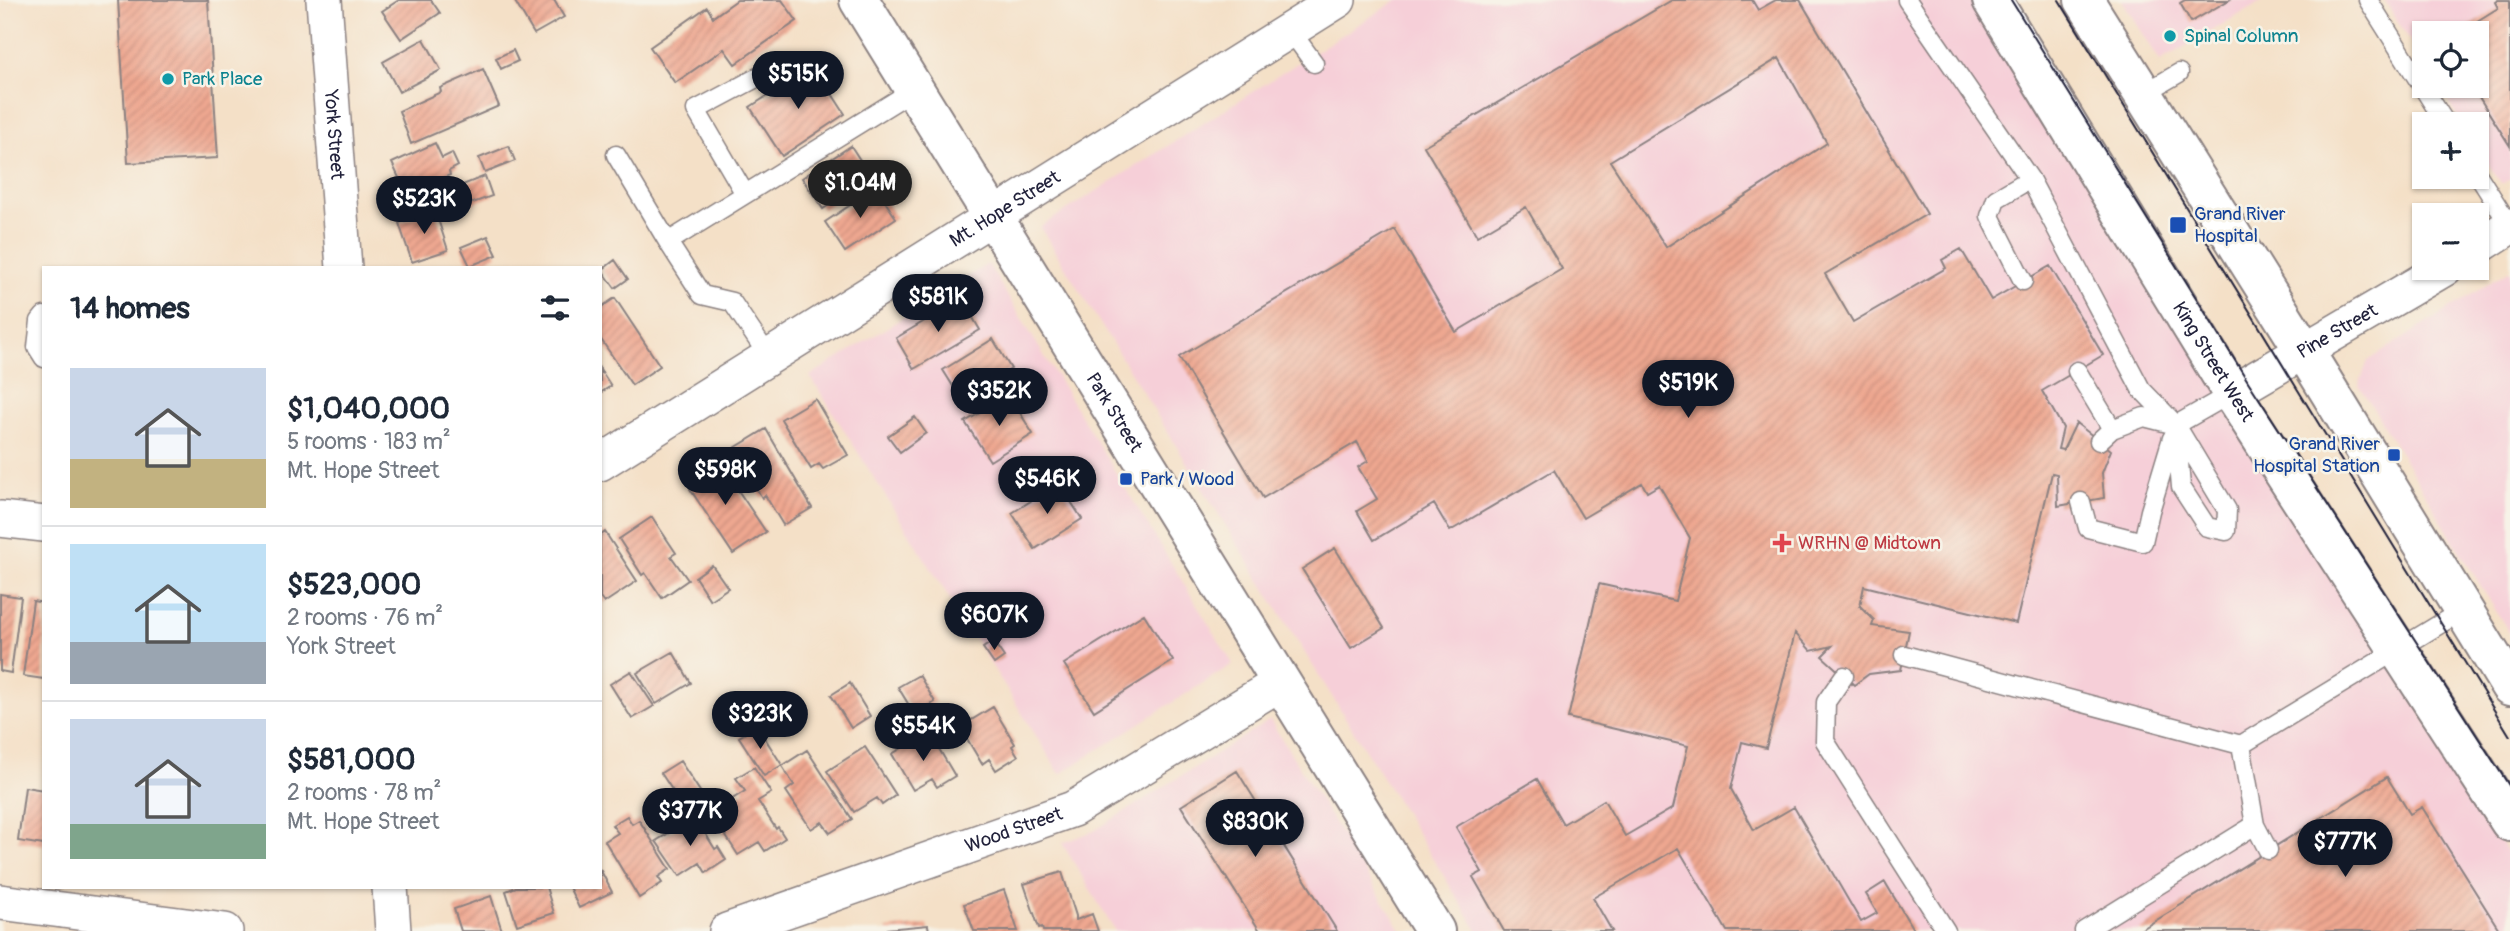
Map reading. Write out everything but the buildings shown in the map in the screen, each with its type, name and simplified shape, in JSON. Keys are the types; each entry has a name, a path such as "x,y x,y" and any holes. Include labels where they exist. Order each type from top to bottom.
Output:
{"main road":[{"name":"Park Street","path":"859,0 1435,931"},
{"name":"King Street West","path":"1992,0 2232,393 2510,822"},
{"path":"2084,0 2463,610 2505,665"}],"street":[{"name":"York Street","path":"324,0 344,266"},
{"name":"Mt. Hope Street","path":"602,462 1338,0"},
{"path":"2489,240 2510,226"},
{"name":"Pine Street","path":"2232,393 2425,280"},
{"path":"0,519 42,524"},
{"name":"Wood Street","path":"727,931 1073,809 1280,683"},
{"path":"390,889 393,931"},
{"path":"0,902 225,931"}],"lane":[{"path":"1907,0 2030,178 2141,389 2176,425 2227,510 2226,531 2207,527 2181,487 2176,425"},
{"path":"2368,0 2438,112"},
{"path":"1290,30 1314,63"},
{"path":"2143,94 2179,74"},
{"path":"745,194 696,110 760,76"},
{"path":"668,242 915,89"},
{"path":"616,155 702,295 732,302 769,357"},
{"path":"2023,281 1990,216 1996,199 2030,178"},
{"path":"2487,189 2510,226"},
{"path":"42,318 37,347 42,355"},
{"path":"2077,371 2105,435 2144,418 2176,425 2232,393"},
{"path":"2081,502 2088,528 2143,542 2176,425"},
{"path":"1904,655 2241,745 2463,610"},
{"path":"1844,676 1826,702 1825,741 1946,931"},
{"path":"2241,745 2255,825 2268,850"},
{"path":"2084,931 2255,825"}],"shaded area":[{"name":"WRHN @ Midtown","path":"1397,0 1997,0 2402,682 2510,857 2510,931 1478,931 1040,227"},
{"path":"2122,0 2264,0 2160,61"},
{"path":"2384,0 2510,0 2510,179 2501,184 2489,165 2489,112 2455,112 2446,98 2489,98 2489,21 2412,21 2412,44"},
{"path":"988,264 1233,664 1060,774 810,376"},
{"path":"2510,270 2510,634 2359,385 2368,361"},
{"path":"1270,720 1402,931 1115,931 1062,843 1094,831"}],"tram line":[{"path":"2011,0 2249,383 2510,787"},
{"path":"2059,0 2510,736"}],"place":[{"name":"Spinal Column","path":"2170,36"},
{"name":"Park Place","path":"168,79"},
{"name":"Grand River Hospital","path":"2178,225"},
{"name":"Grand River Hospital Station","path":"2394,455"},
{"name":"Park / Wood","path":"1126,479"},
{"name":"WRHN @ Midtown","path":"1782,543"}]}
